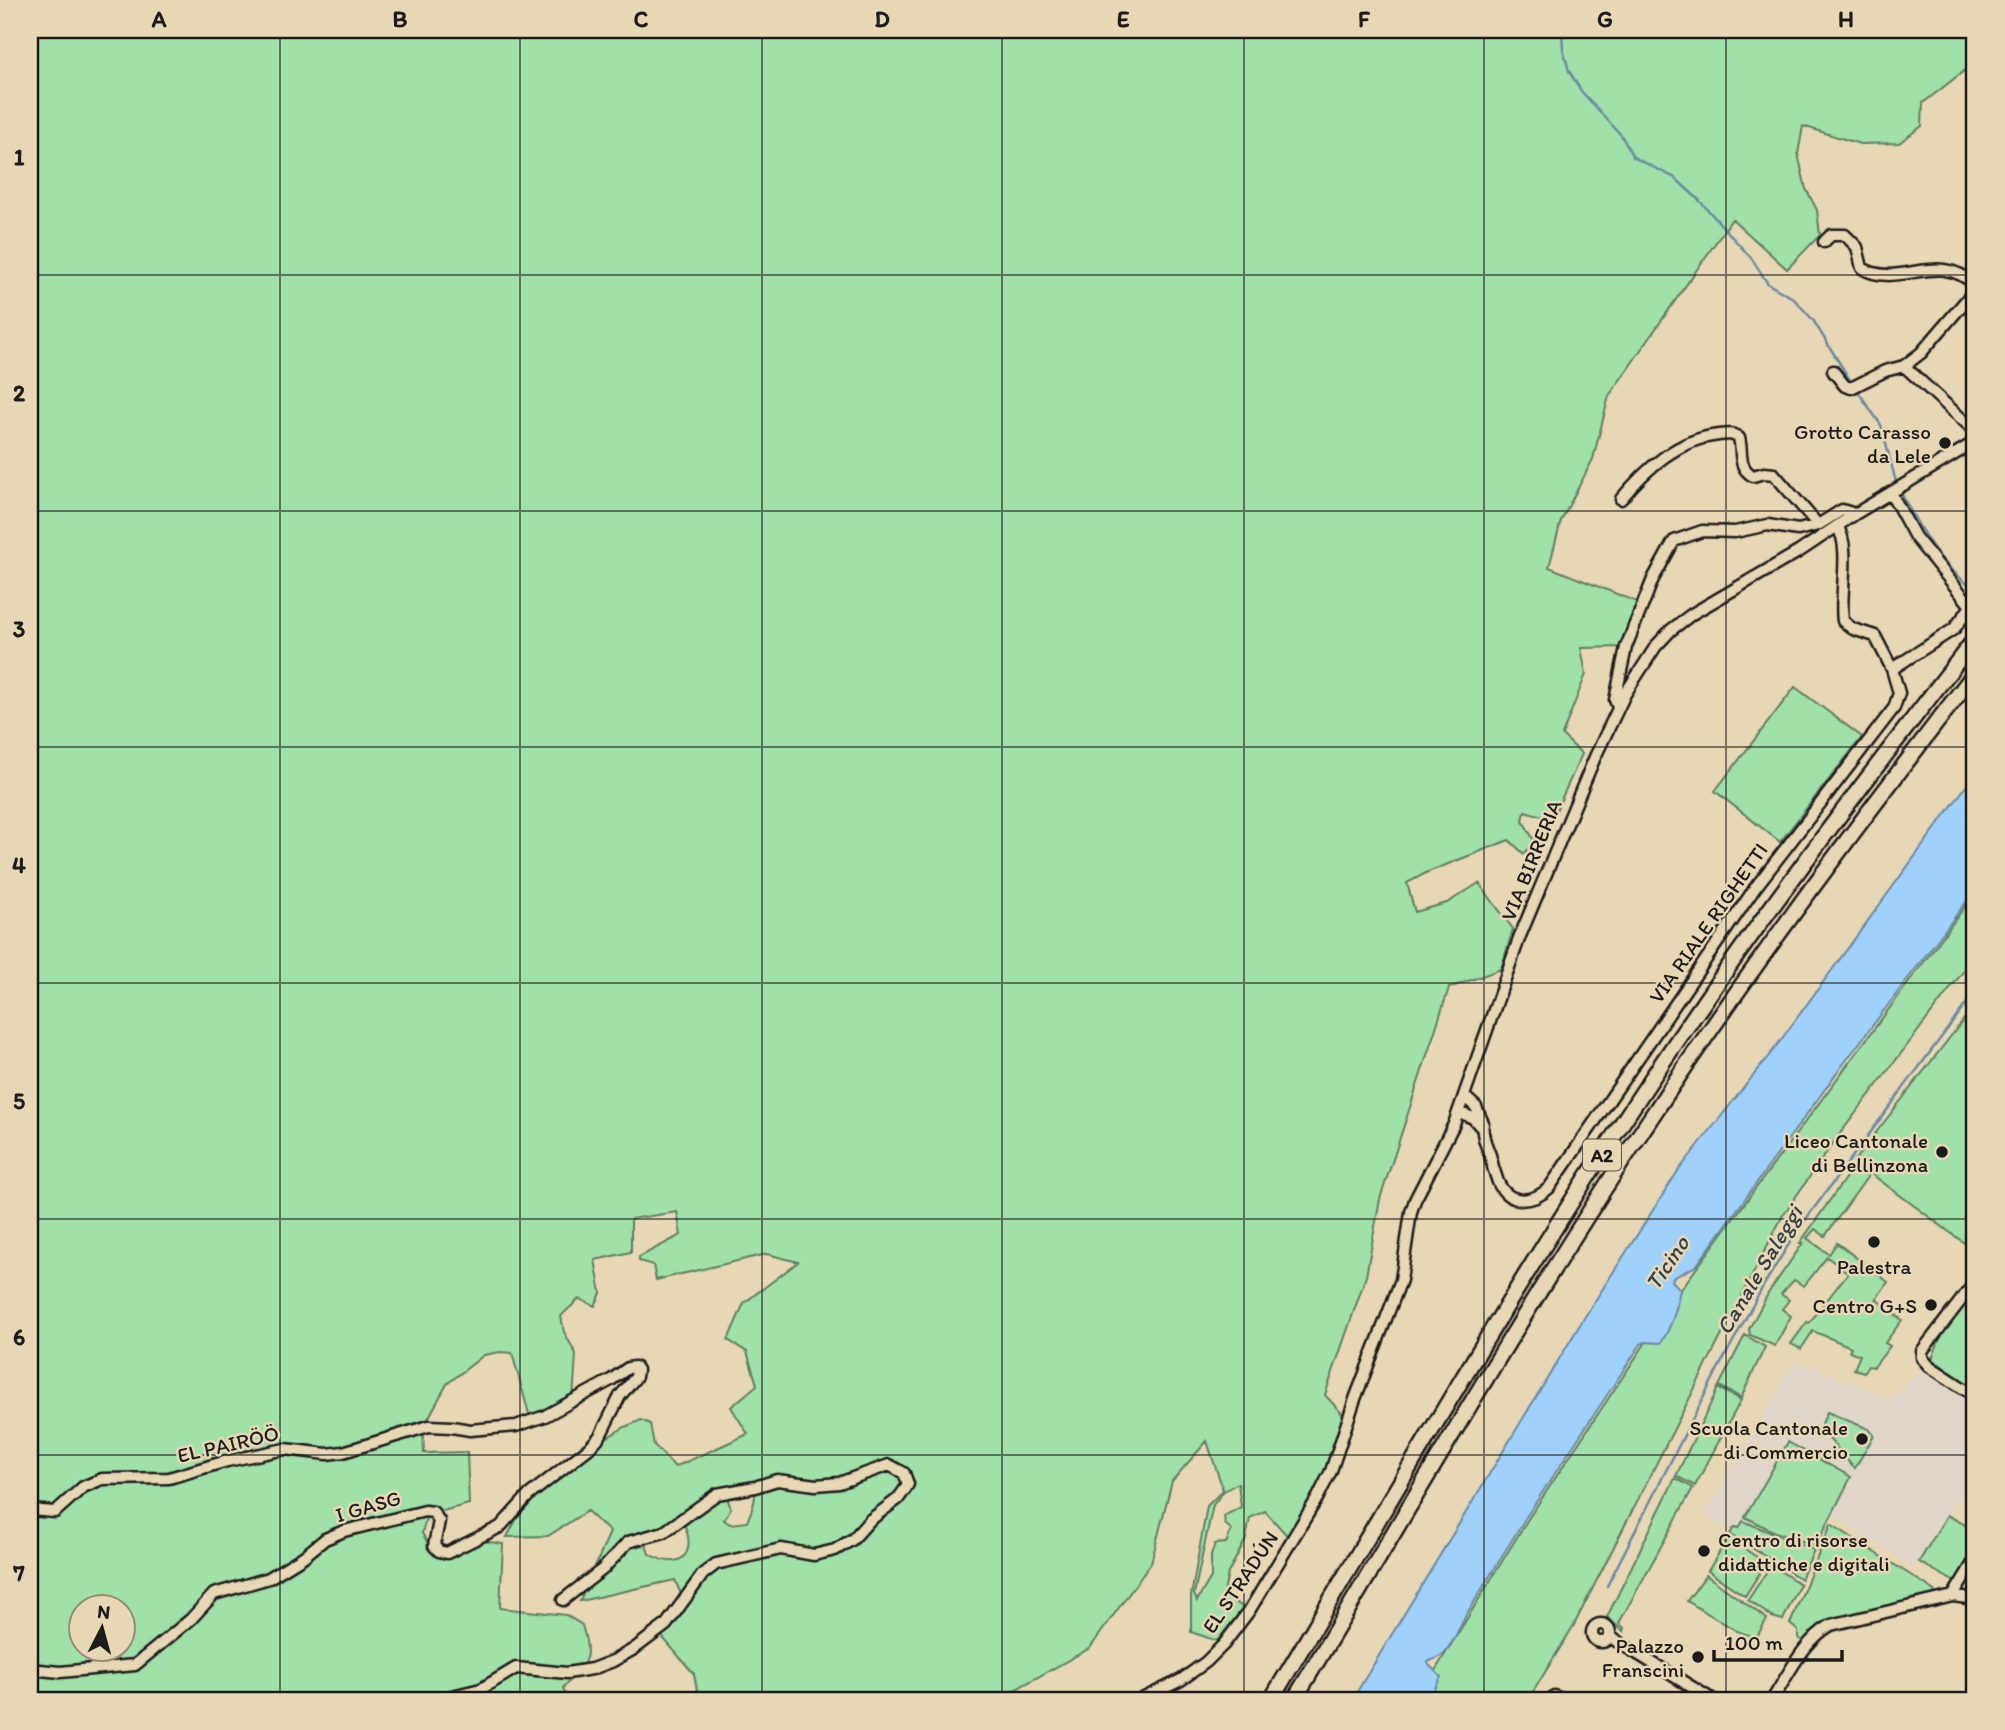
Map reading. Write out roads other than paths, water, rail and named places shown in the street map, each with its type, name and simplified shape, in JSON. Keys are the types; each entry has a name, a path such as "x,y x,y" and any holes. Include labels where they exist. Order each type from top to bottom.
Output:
{"highway":[{"name":"A2","path":"1271,1700 1507,1307 1636,1103 1778,898 1975,639"},
{"name":"A2","path":"1294,1700 1470,1406 1650,1119 1809,890 1975,673"}],"street":[{"path":"1824,242 1831,235 1845,235 1857,247 1862,268 1874,273 1889,276 1918,270 1948,270 1962,274 1975,285"},
{"path":"1833,370 1845,386 1852,388 1885,370 1904,366 1931,344 1975,290"},
{"path":"1904,366 1975,432 1963,443 1962,450"},
{"path":"1621,499 1639,477 1671,452 1694,440 1730,434 1739,439 1741,463 1745,471 1753,476 1774,474 1818,525"},
{"name":"VIA BIRRERIA","path":"1337,1453 1351,1409 1401,1280 1415,1200 1459,1112 1529,914 1585,779 1618,707 1648,656 1671,630 1692,614 1800,551 1975,442"},
{"path":"1837,526 1844,540 1841,588 1843,621 1853,629 1875,636 1892,668 1954,629 1973,604 1915,537 1893,491"},
{"path":"1618,707 1615,700 1626,647 1653,579 1674,541 1702,531 1735,532 1768,525 1794,530 1818,525 1842,509 1856,514"},
{"name":"VIA RIALE RIGHETTI","path":"1464,1096 1476,1108 1483,1123 1482,1128 1499,1183 1506,1192 1518,1199 1539,1197 1549,1188 1755,888 1894,708 1899,693 1892,668"},
{"path":"1459,1112 1473,1118 1482,1128"},
{"path":"1975,1282 1922,1351 1922,1358 1929,1366 1975,1396"},
{"name":"EL PAIRÖÖ","path":"30,1510 55,1512 83,1487 102,1479 169,1478 228,1461 285,1449 327,1454 343,1452 429,1426 452,1426 470,1430 516,1426 545,1416 628,1368 636,1368"},
{"name":"I GASG","path":"30,1669 60,1672 135,1665 191,1619 214,1594 269,1578 303,1557 317,1544 344,1531 425,1511 433,1512 439,1521 433,1542 439,1551 450,1552 485,1536 500,1527 530,1495 596,1442 622,1391 636,1377 636,1368"},
{"name":"EL STRADÚN","path":"1140,1700 1167,1689 1197,1670 1236,1630 1318,1497 1337,1453"},
{"path":"435,1700 481,1689 516,1668 567,1673 592,1669 613,1661 669,1623 684,1599 712,1566 772,1550 785,1549 814,1555 835,1550 853,1539 870,1520 898,1499 906,1488 906,1479 899,1469 889,1465 839,1483 816,1485 777,1480 755,1488 717,1494 664,1532 628,1542 603,1569 563,1600"},
{"path":"1953,1596 1975,1560"},
{"path":"1772,1700 1807,1646 1817,1634 1830,1625 1953,1596 1975,1599"},
{"path":"1610,1637 1713,1700"}],"water":[{"name":"Ticino","path":"1975,774 1975,890 1696,1266 1673,1278 1672,1281 1680,1289 1674,1317 1665,1337 1661,1343 1641,1344 1526,1517 1454,1639 1443,1655 1428,1662 1441,1677 1429,1699 1352,1700 1584,1318 1678,1171 1775,1048"}],"waterway":[{"path":"1562,30 1563,49 1569,71 1581,91 1621,135 1633,157 1675,178 1698,199 1752,259 1768,284 1793,298 1813,320 1853,385"},
{"path":"1857,390 1881,425 1897,486"},
{"path":"1900,491 1941,558 1951,570 1975,589"},
{"name":"Canale Saleggi","path":"1607,1586 1718,1369 1797,1231 1975,992"}],"place":[{"name":"Grotto Carasso da Lele","path":"1945,443"},
{"name":"Liceo Cantonale di Bellinzona","path":"1942,1152"},
{"name":"Palestra","path":"1874,1242"},
{"name":"Centro G+S","path":"1931,1305"},
{"name":"Scuola Cantonale di Commercio","path":"1862,1439"},
{"name":"Centro di risorse didattiche e digitali","path":"1704,1551"},
{"name":"Palazzo Franscini","path":"1698,1657"}]}
